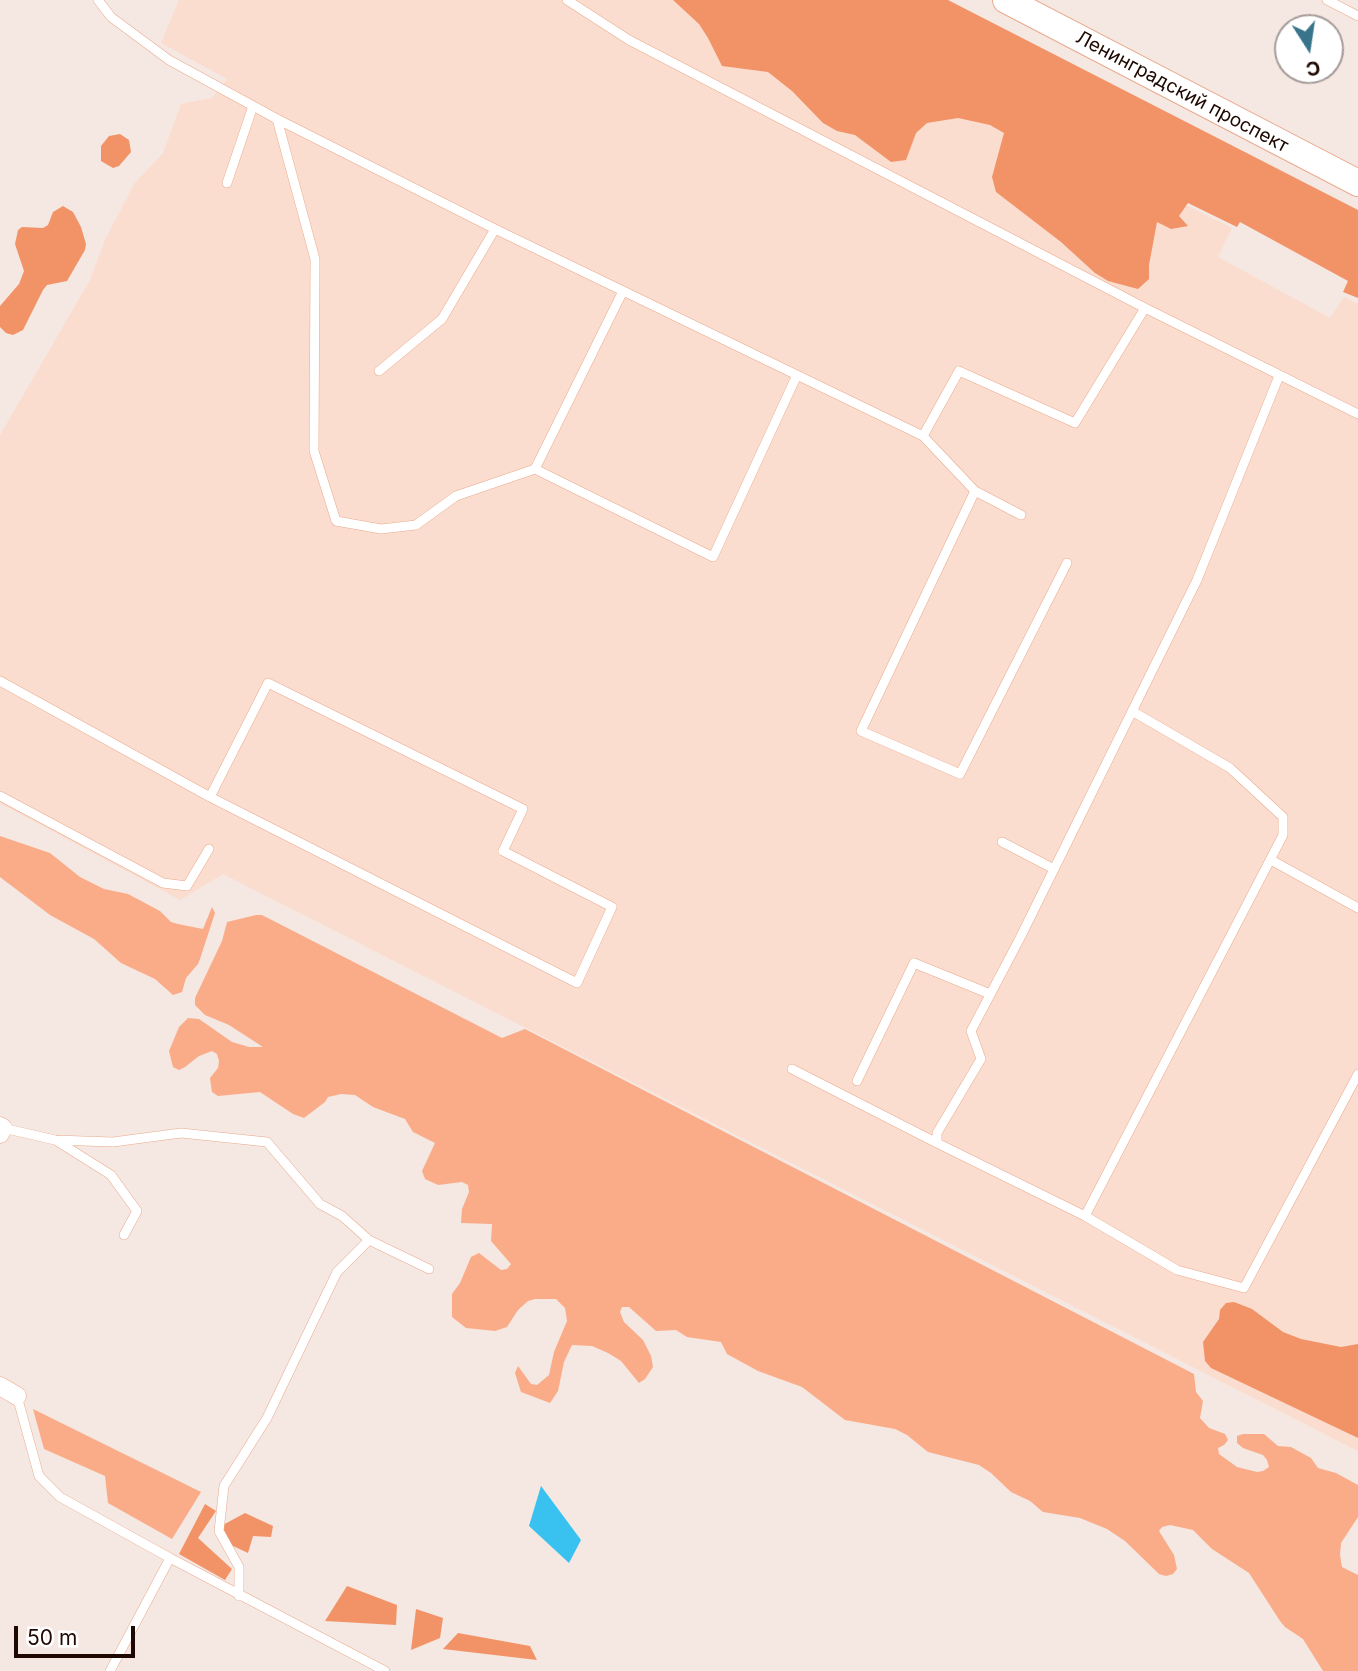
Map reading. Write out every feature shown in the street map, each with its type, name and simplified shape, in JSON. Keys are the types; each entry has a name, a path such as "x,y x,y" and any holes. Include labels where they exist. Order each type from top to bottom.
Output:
{"main road":[{"name":"Ленинградский проспект","path":"1006,0 1358,183"}],"street":[{"path":"0,1386 17,1396"}],"lane":[{"path":"98,0 111,17 169,60 277,119 495,229 923,436 975,491 1021,515"},
{"path":"567,0 629,40 1145,308 1358,414"},
{"path":"1327,0 1358,16"},
{"path":"227,183 253,106"},
{"path":"277,119 315,259 314,450 336,520 381,529 416,525 456,496 535,469 623,291"},
{"path":"379,371 442,319 495,229"},
{"path":"923,436 959,371 1075,423 1145,308"},
{"path":"535,469 713,557 797,375"},
{"path":"937,1143 937,1133 981,1059 971,1031 1196,580 1279,376"},
{"path":"975,491 861,731 960,774 1067,563"},
{"path":"0,681 209,797 577,983 611,907 503,851 523,809 268,683 209,797"},
{"path":"1085,1216 1283,835 1283,817 1230,768 1132,711"},
{"path":"0,796 163,884 187,886 209,849"},
{"path":"1002,842 1054,869"},
{"path":"1270,860 1358,908"},
{"path":"857,1081 914,963 990,994"},
{"path":"792,1069 1085,1216 1177,1270 1244,1288 1358,1074"},
{"path":"1,1129 55,1140 113,1142 181,1133 267,1142 320,1204 342,1216 369,1240 429,1269"},
{"path":"55,1140 111,1175 137,1211 124,1235"},
{"path":"239,1596 239,1567 219,1531 224,1486 267,1418 337,1272 369,1240"},
{"path":"17,1396 39,1476 60,1497 239,1596 385,1671"},
{"path":"110,1671 170,1558"}],"shaded area":[{"path":"179,0 777,0 1232,228 1218,257 1330,318 1344,297 1358,304 1358,1451 223,874 180,900 0,803 0,435 90,280 105,240 134,184 163,153 181,104 212,98 227,79 161,43"},
{"path":"673,0 948,0 1358,210 1358,298 1343,292 1348,281 1240,222 1237,227 1188,203 1179,216 1188,226 1171,229 1157,222 1149,279 1138,289 1108,281 996,192 992,177 1004,133 990,125 958,118 927,123 916,133 906,160 891,162 855,135 837,131 823,123 792,91 768,72 722,66 699,24"},
{"path":"120,134 129,140 131,152 119,166 113,168 101,161 101,146 109,136"},
{"path":"63,206 73,212 81,227 85,250 67,281 47,285 43,290 23,330 13,335 6,333 0,327 0,306 19,284 24,271 15,244 18,230 22,227 43,228 48,225 53,212"},
{"path":"0,836 50,853 80,877 104,889 128,894 160,911 171,922 203,929 212,907 215,913 200,959 186,978 182,992 173,995 155,979 121,963 94,939 50,915 0,877"},
{"path":"262,915 502,1038 525,1029 1194,1374 1196,1392 1203,1401 1200,1418 1209,1428 1225,1434 1228,1440 1218,1448 1219,1454 1237,1467 1257,1472 1269,1467 1263,1455 1237,1443 1237,1436 1243,1434 1264,1434 1278,1446 1291,1447 1311,1458 1318,1468 1336,1473 1358,1485 1358,1517 1341,1543 1340,1555 1342,1567 1358,1575 1358,1671 1323,1671 1303,1639 1280,1621 1249,1573 1212,1549 1193,1530 1170,1525 1162,1527 1159,1531 1174,1555 1177,1569 1166,1576 1159,1574 1125,1541 1107,1529 1080,1518 1043,1512 1030,1501 1011,1492 979,1465 928,1452 895,1429 845,1420 802,1387 758,1371 727,1354 721,1342 687,1337 676,1330 656,1331 629,1307 622,1307 620,1312 624,1322 643,1340 651,1356 653,1367 645,1379 639,1383 621,1361 608,1353 592,1346 572,1345 564,1362 558,1391 550,1403 521,1392 515,1373 518,1366 531,1384 537,1385 549,1375 554,1352 567,1321 565,1308 556,1299 528,1301 518,1310 507,1327 495,1331 466,1328 452,1317 452,1294 471,1257 479,1253 501,1270 507,1269 511,1264 491,1241 492,1224 461,1223 462,1209 469,1192 468,1185 462,1182 438,1185 425,1179 422,1171 435,1143 413,1132 405,1119 373,1107 355,1095 328,1097 304,1118 293,1114 260,1092 218,1096 212,1092 210,1078 218,1068 219,1061 217,1054 212,1051 199,1056 179,1070 173,1067 169,1051 179,1027 188,1018 199,1019 232,1042 249,1047 263,1047 229,1025 205,1015 195,1005 195,998 222,941 227,922"},
{"path":"1234,1302 1252,1309 1283,1332 1301,1339 1341,1347 1358,1344 1358,1438 1211,1368 1205,1361 1203,1342 1219,1319 1220,1310 1226,1303"},
{"path":"33,1409 201,1492 172,1539 108,1503 105,1476 44,1449"},
{"path":"205,1504 216,1511 198,1538 232,1569 225,1580 179,1554"},
{"path":"245,1513 273,1526 271,1537 253,1536 248,1553 231,1545 221,1526"},
{"path":"347,1586 397,1605 396,1625 325,1621"},
{"path":"416,1609 443,1618 440,1638 411,1650"},
{"path":"458,1633 530,1646 537,1660 443,1649"}],"water":[{"path":"541,1486 581,1540 569,1563 529,1526"}]}
